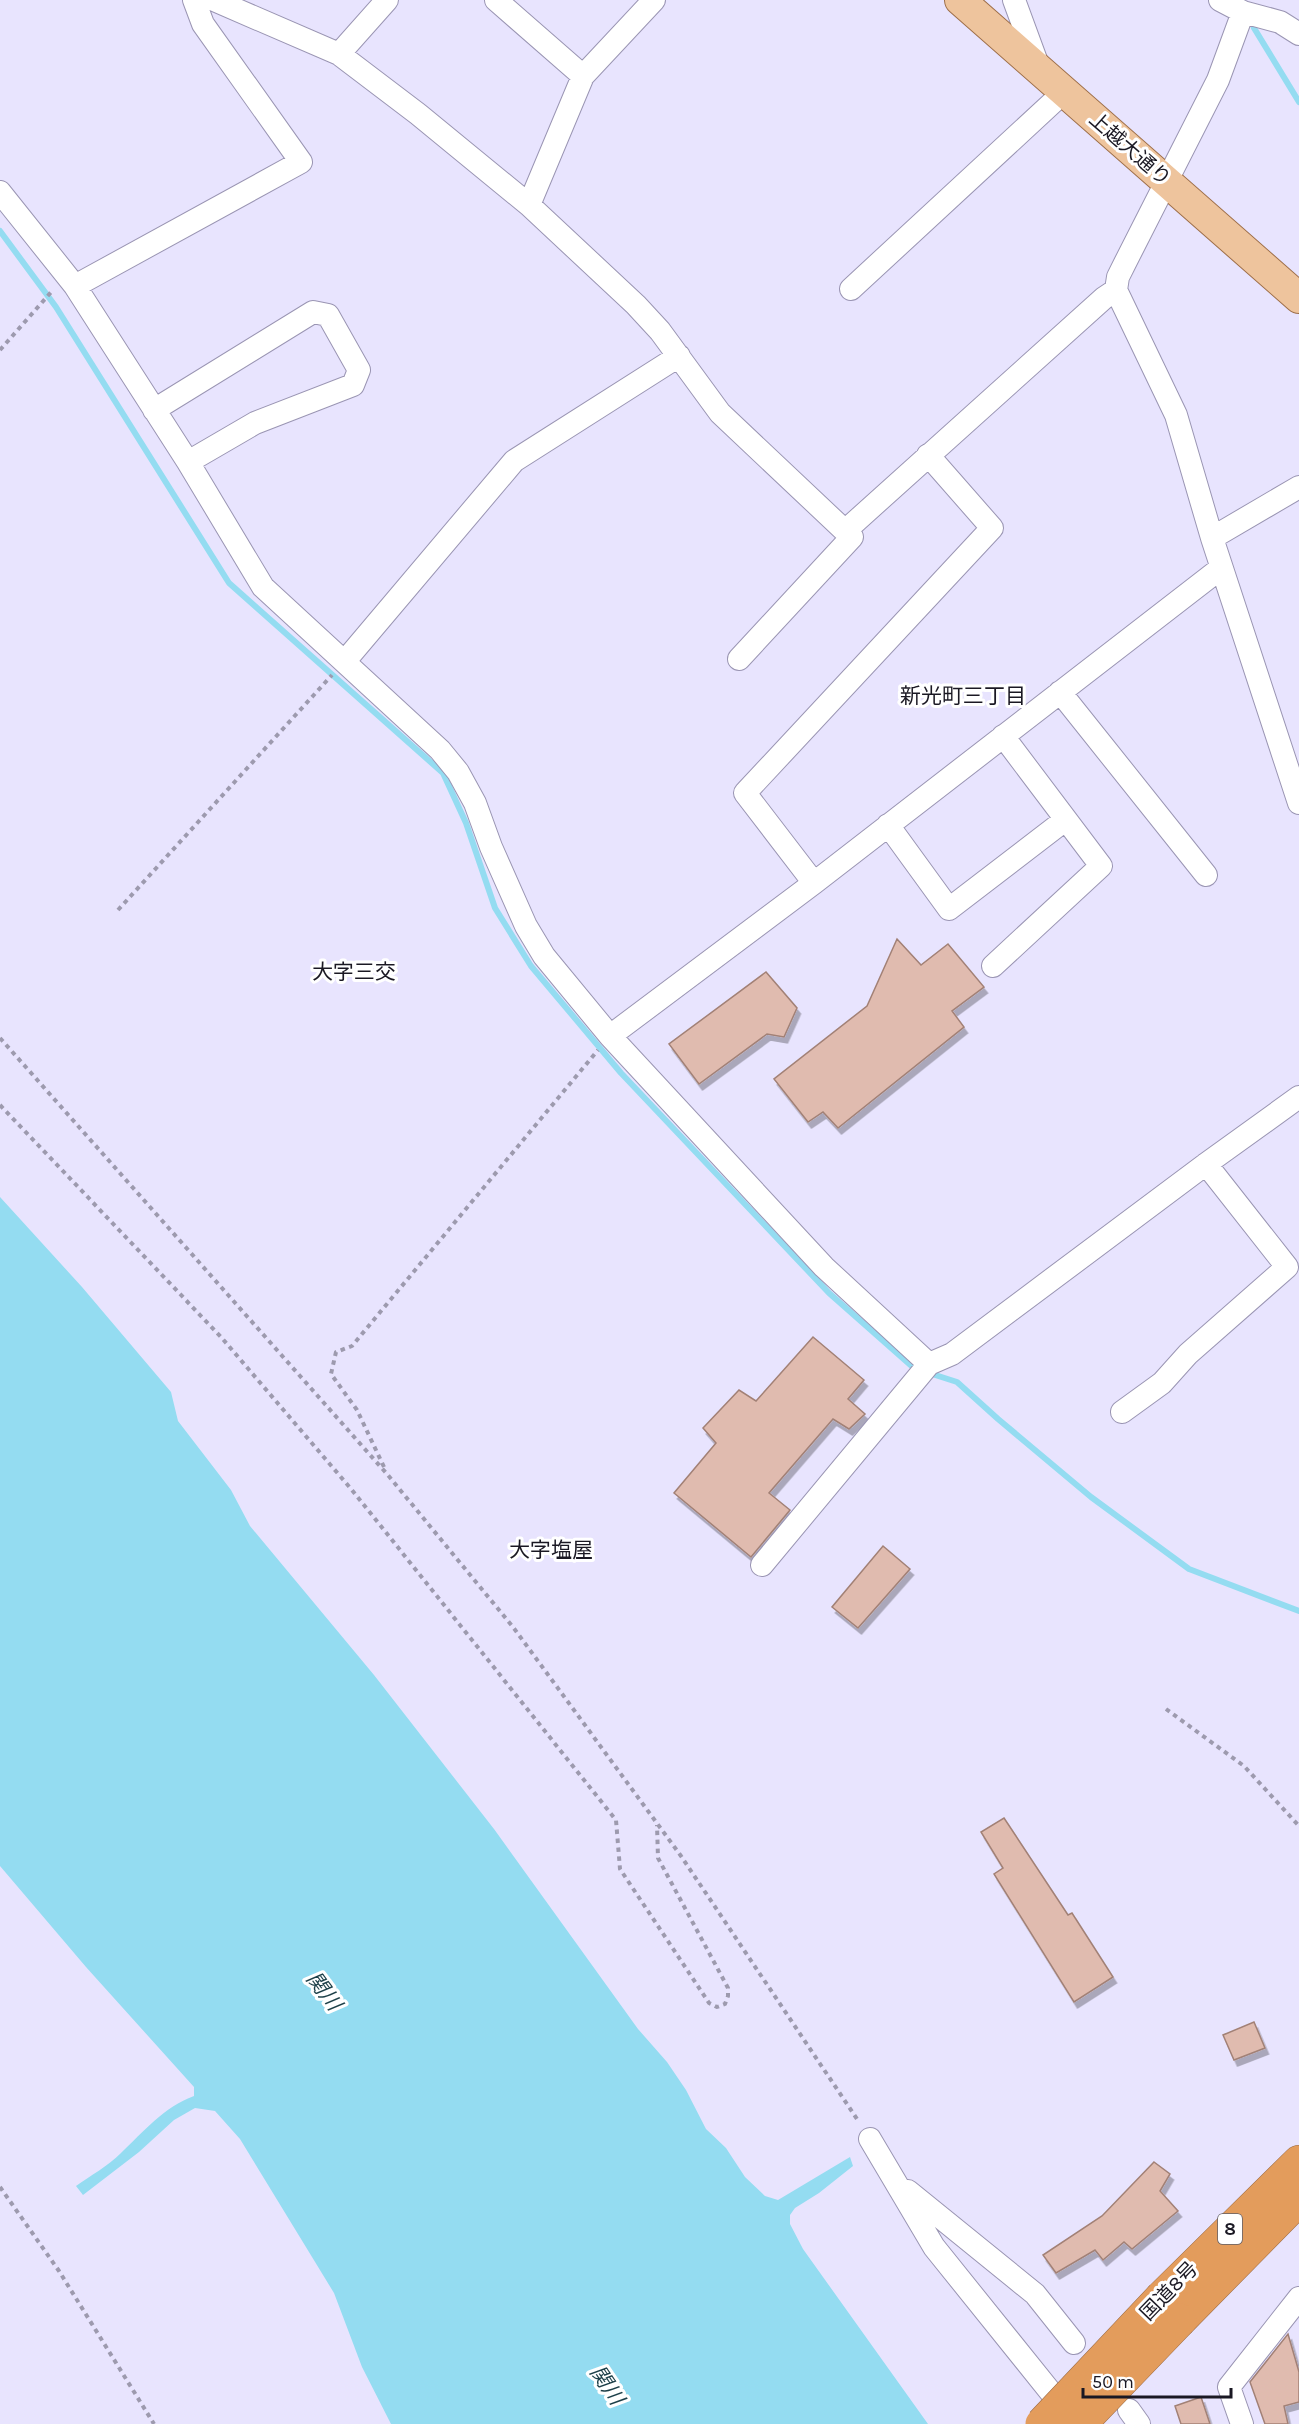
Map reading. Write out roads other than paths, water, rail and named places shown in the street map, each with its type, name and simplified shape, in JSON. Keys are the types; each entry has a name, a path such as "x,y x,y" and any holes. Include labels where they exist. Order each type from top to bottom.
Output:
{"highway":[{"name":"国道8号","path":"1171,2309 1299,2162"},
{"name":"国道8号","path":"1061,2418 1171,2309 1299,2199"}],"main road":[{"name":"上越大通り","path":"960,0 1299,298"}],"street":[{"path":"70,281 301,162 203,24 194,0"},
{"path":"214,0 250,6 339,54 401,100 529,205 636,305 679,356 720,413 852,537 739,659"},
{"path":"339,54 387,0"},
{"path":"496,0 583,76"},
{"path":"529,205 583,76 654,0"},
{"path":"1014,0 1039,68"},
{"path":"1220,0 1243,12 1280,22 1299,34"},
{"path":"1243,12 1218,80 1118,277 1116,290 1176,415 1221,568 1299,803"},
{"path":"851,289 1064,92"},
{"path":"0,192 70,281 188,462 263,587 440,750 458,772 475,803 491,847 526,926 544,956 610,1036 824,1267 929,1364"},
{"path":"845,531 1104,298 1116,290"},
{"path":"154,410 313,312 328,315 359,370 353,385 255,423 188,462"},
{"path":"345,661 514,461 679,356"},
{"path":"814,883 745,793 992,528 928,455"},
{"path":"1212,538 1299,487"},
{"path":"610,1036 814,883 1221,568"},
{"path":"1060,692 1206,875"},
{"path":"993,966 1101,866 1003,736"},
{"path":"888,825 948,909 1065,820"},
{"path":"762,1565 929,1364 952,1354 1299,1097"},
{"path":"1122,1412 1162,1383 1188,1354 1287,1267 1206,1164"},
{"path":"1061,2418 934,2247 870,2139 904,2188 1035,2294 1074,2343"},
{"path":"1242,2424 1229,2387 1299,2298"}],"water":[{"name":"関川","path":"0,1197 82,1287 171,1392 178,1421 231,1490 250,1526 374,1675 494,1829 638,2029 667,2062 686,2090 706,2129 726,2148 745,2177 765,2196 778,2200 850,2157 853,2166 819,2193 795,2208 790,2215 790,2224 803,2249 928,2424 391,2424 362,2367 334,2293 240,2139 215,2111 195,2108 174,2120 139,2152 83,2195 76,2186 116,2158 164,2113 194,2096 194,2087 86,1967 0,1866"}],"waterway":[{"path":"1252,21 1299,102"},
{"path":"0,231 56,307 229,583 443,773 466,823 495,908 531,966 621,1073 829,1293 915,1369 919,1370"},
{"path":"929,1373 957,1382 1091,1497 1189,1569 1299,1611"}],"district":[{"name":"新光町三丁目","path":"963,696"},
{"name":"大字三交","path":"354,972"},
{"name":"大字塩屋","path":"551,1550"}]}
